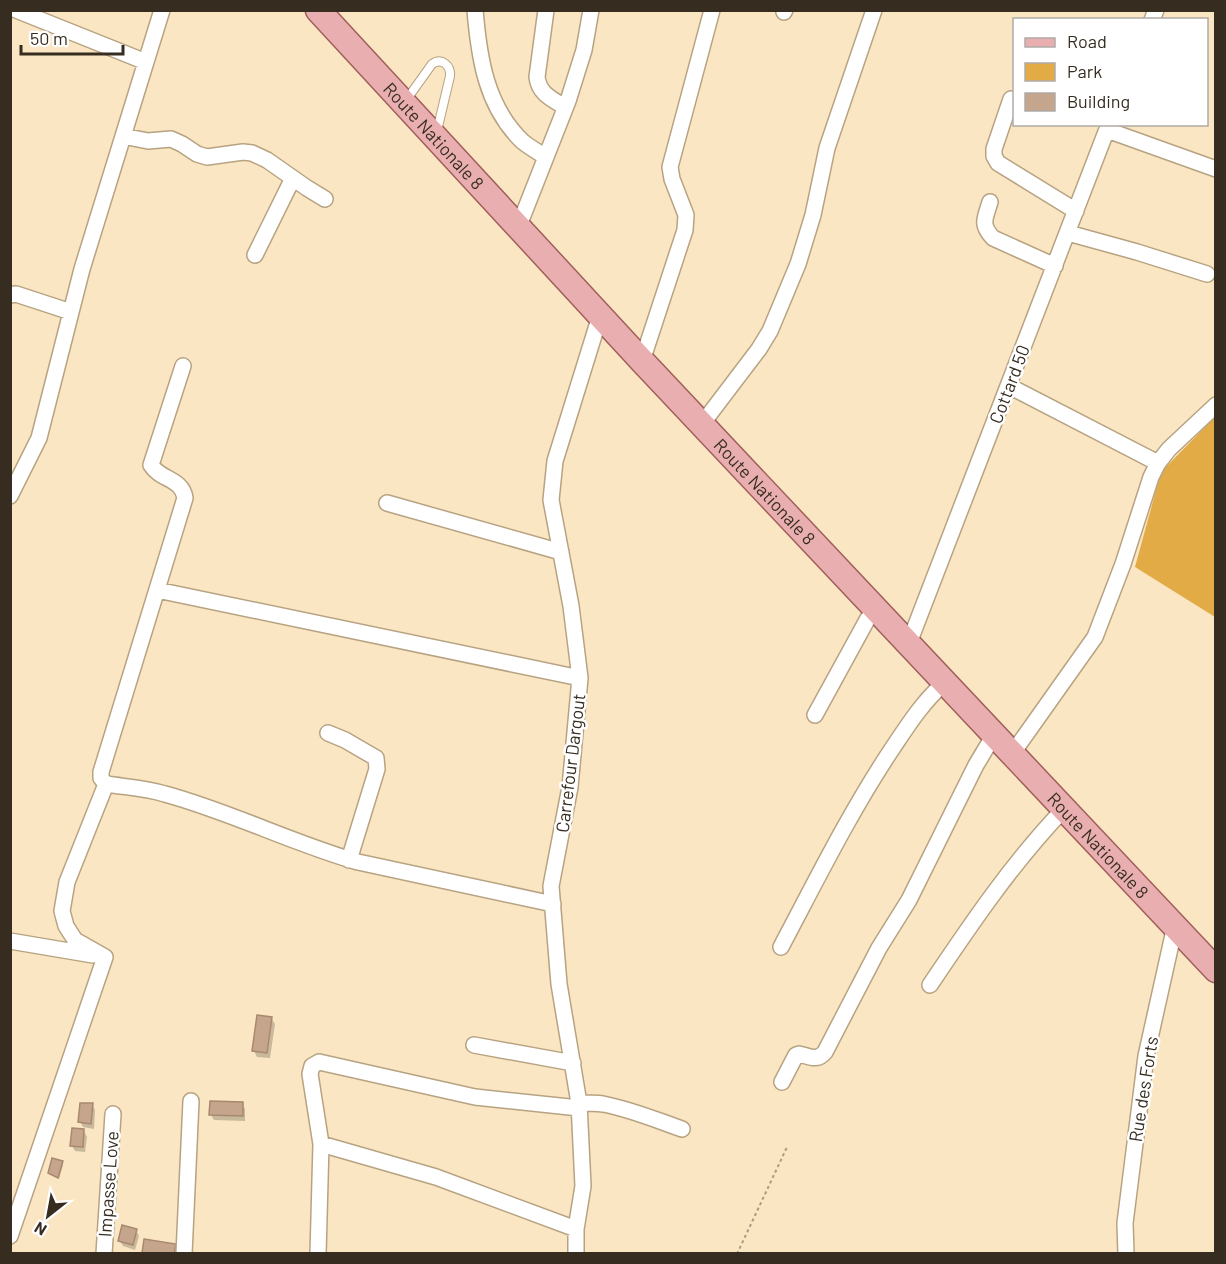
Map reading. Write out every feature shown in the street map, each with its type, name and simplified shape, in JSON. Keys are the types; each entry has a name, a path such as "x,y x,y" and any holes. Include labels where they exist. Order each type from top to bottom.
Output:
{"main road":[{"name":"Route Nationale 8","path":"318,10 642,361 1215,970"}],"street":[{"path":"16,10 146,62"},
{"path":"10,496 39,438 82,269 162,10"},
{"path":"476,10 483,70 494,104 509,127 524,142 546,157"},
{"path":"546,10 537,77 538,85 543,93 565,108"},
{"path":"518,228 565,108 584,50 591,10"},
{"path":"642,361 685,230 686,215 672,179 670,166 712,10"},
{"path":"702,424 759,350 770,331 794,274 813,215 827,148 874,10"},
{"path":"1011,99 994,149 994,156 998,163 1076,211"},
{"path":"1108,127 1215,169"},
{"name":"Cottard 50","path":"909,643 1108,127"},
{"path":"123,136 148,141 171,139 207,157 252,153 267,160 325,199"},
{"path":"255,255 293,178"},
{"path":"990,202 984,220 986,230 993,238 1055,266"},
{"path":"1068,233 1207,274"},
{"path":"10,295 16,294 71,312"},
{"name":"Carrefour Dargout","path":"576,1254 576,1229 583,1186 579,1106 560,984 551,886 570,787 580,678 571,606 550,500 555,462 600,316"},
{"path":"183,366 151,465 154,470 179,485 185,498 101,778 106,784 163,793 349,860 553,904"},
{"path":"1009,386 1158,463"},
{"path":"1012,754 1095,637 1123,564 1151,477 1158,463 1169,449 1215,405"},
{"path":"387,503 561,552"},
{"path":"157,591 580,678"},
{"path":"815,715 862,628 876,608"},
{"path":"781,947 875,774 925,702 945,682"},
{"path":"328,733 376,758 377,769 349,860"},
{"path":"782,1082 794,1058 799,1054 819,1058 825,1052 879,948 909,900 976,765 994,735"},
{"path":"105,957 75,940 66,926 62,911 67,882 106,784"},
{"path":"930,985 1008,875 1064,809"},
{"name":"Rue des Forts","path":"1126,1254 1125,1222 1146,1056 1175,926"},
{"path":"10,941 105,957"},
{"path":"10,1236 105,957"},
{"path":"474,1045 573,1064"},
{"path":"318,1254 321,1144 310,1074 312,1066 319,1062 475,1097 579,1106 601,1104 648,1116 682,1129"},
{"path":"184,1254 191,1101"},
{"name":"Impasse Love","path":"104,1254 113,1114"},
{"path":"321,1144 436,1177 576,1229"}],"lane":[{"path":"404,103 432,64 441,61 448,65 450,76 435,138"}],"path":[{"path":"737,1254 787,1146"}],"green space":[{"path":"1215,417 1215,617 1135,567 1161,472"}],"building":[{"path":"257,1015 272,1017 267,1053 252,1051"},
{"path":"210,1101 243,1102 243,1116 209,1115"},
{"path":"80,1103 93,1103 91,1124 78,1122"},
{"path":"72,1128 84,1129 83,1147 70,1146"},
{"path":"52,1158 63,1161 58,1178 48,1173"},
{"path":"122,1225 137,1229 133,1245 118,1241"},
{"path":"144,1239 176,1244 174,1254 142,1253"}]}
